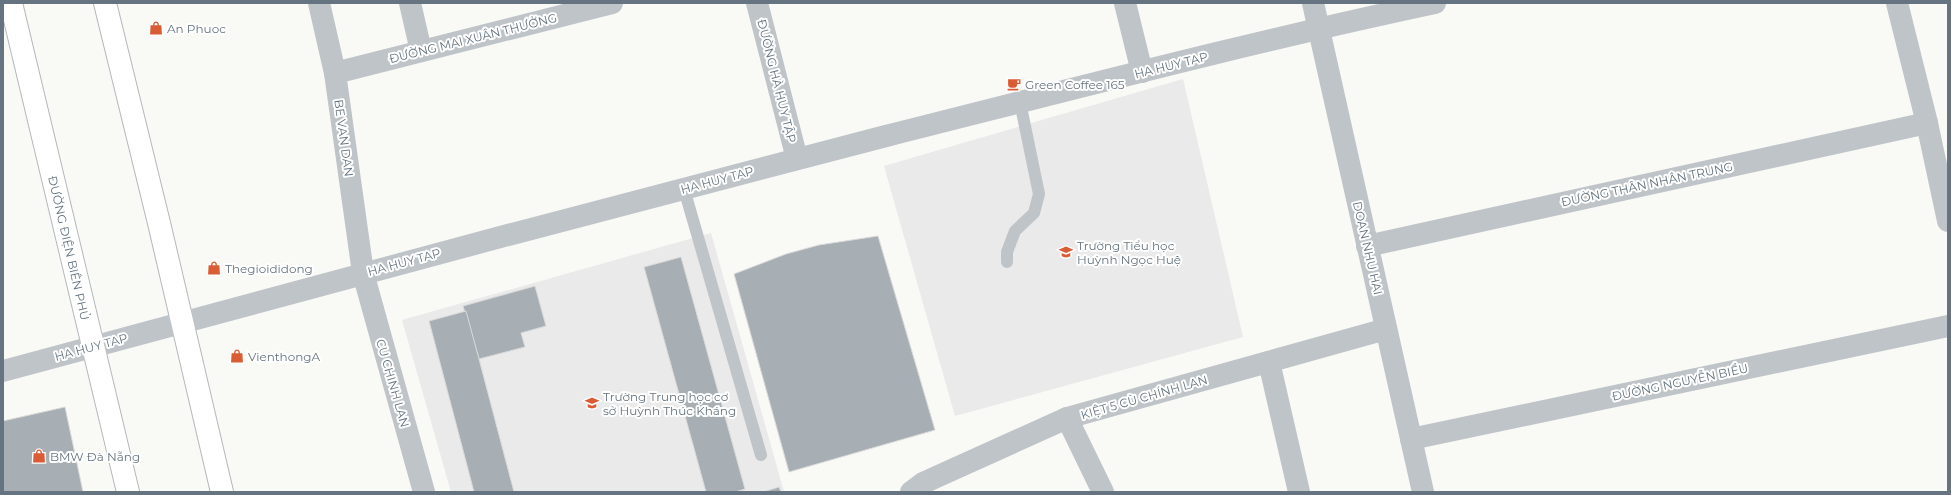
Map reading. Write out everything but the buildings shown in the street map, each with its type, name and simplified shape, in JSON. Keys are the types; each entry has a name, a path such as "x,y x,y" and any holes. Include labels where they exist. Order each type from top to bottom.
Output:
{"main road":[{"name":"ĐƯỜNG ĐIỆN BIÊN PHỦ","path":"11,3 92,347 128,492"},
{"path":"105,3 222,492"}],"street":[{"name":"BE VAN DAN","path":"319,3 335,73 363,273"},
{"path":"410,3 421,52"},
{"name":"ĐƯỜNG MAI XUÂN THƯỞNG","path":"335,73 421,52 587,6 612,3"},
{"name":"ĐƯỜNG HÀ HUY TẬP","path":"758,3 797,159"},
{"path":"1125,3 1142,72"},
{"name":"DOAN NHU HAI","path":"1313,3 1423,492"},
{"name":"HA HUY TAP","path":"3,371 363,273 797,159 1142,72 1318,29 1435,3"},
{"path":"1897,3 1927,123 1948,221"},
{"name":"ĐƯỜNG THÂN NHÂN TRUNG","path":"1367,246 1927,123"},
{"name":"CU CHINH LAN","path":"363,273 424,492"},
{"name":"ĐƯỜNG NGUYỄN BIỂU","path":"1411,439 1948,326"},
{"name":"KIỆT 5 CÙ CHÍNH LAN","path":"921,489 1067,418 1386,329"},
{"path":"1269,362 1299,492"},
{"path":"1067,418 1103,492"}],"lane":[{"path":"1007,262 1006,252 1014,231 1034,212 1039,194 1020,102"},
{"path":"684,189 761,456"}],"shaded area":[{"name":"Trường Tiểu học Huỳnh Ngọc Huệ","path":"1183,79 1243,337 955,416 884,166"},
{"name":"Trường Trung học cơ sở Huỳnh Thúc Kháng","path":"711,233 784,492 451,492 402,320"}],"place":[{"name":"An Phuoc","path":"156,28"},
{"name":"Green Coffee 165","path":"1014,84"},
{"name":"Trường Tiểu học Huỳnh Ngọc Huệ","path":"1066,252"},
{"name":"Thegioididong","path":"214,268"},
{"name":"VienthongA","path":"237,356"},
{"name":"Trường Trung học cơ sở Huỳnh Thúc Kháng","path":"592,403"},
{"name":"BMW Đà Nẵng","path":"39,456"}]}
